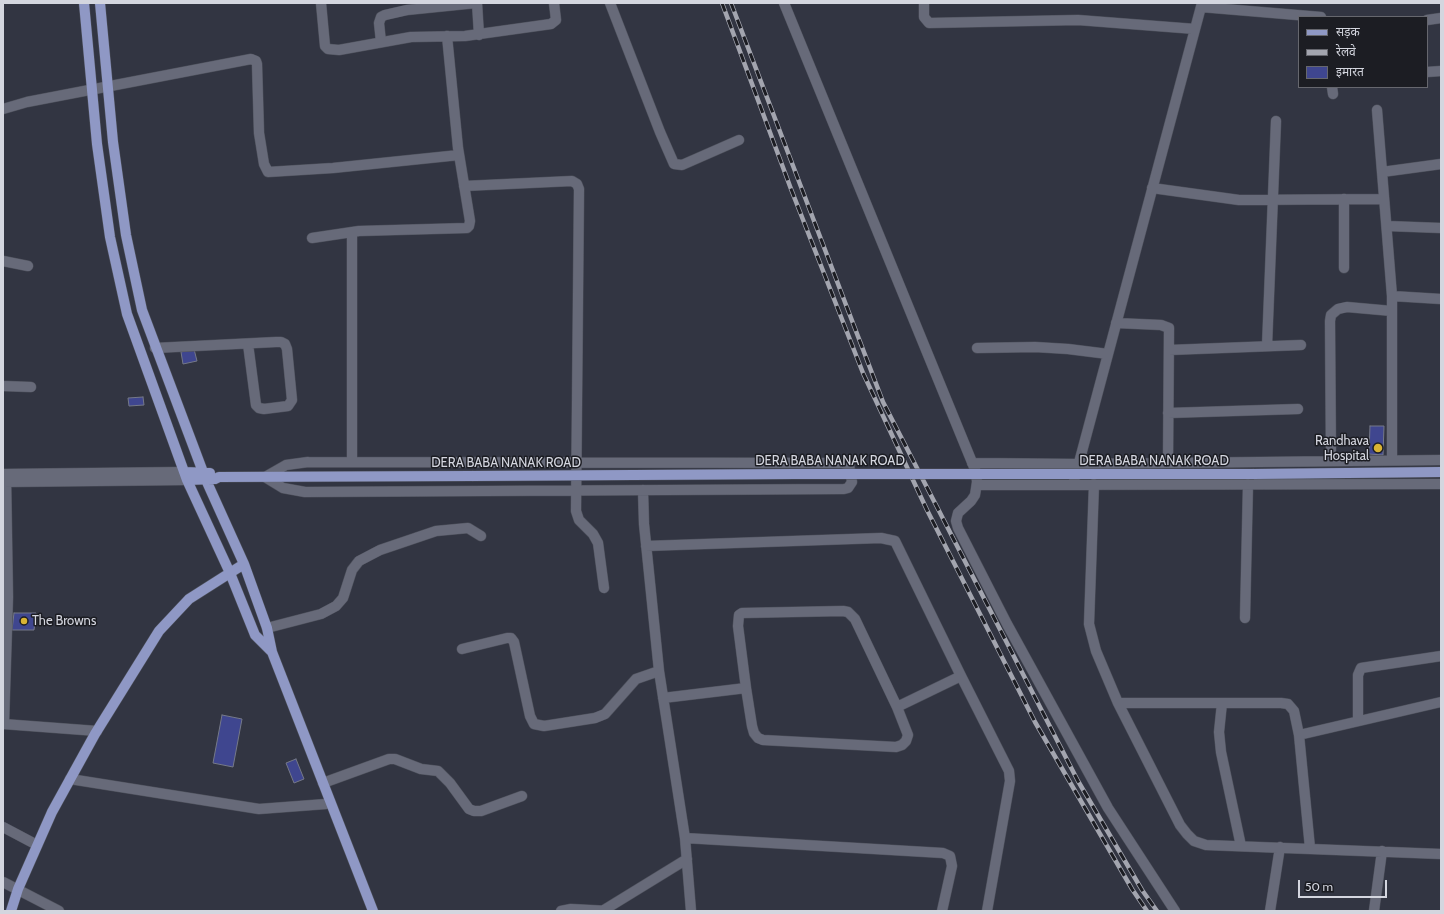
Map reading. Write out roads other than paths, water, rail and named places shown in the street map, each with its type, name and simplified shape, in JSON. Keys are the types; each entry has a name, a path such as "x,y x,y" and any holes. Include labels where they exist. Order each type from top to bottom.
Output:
{"main road":[{"path":"84,3 92,90 110,237 127,314 185,476 230,573 255,635 272,652"},
{"path":"100,3 113,142 126,234 142,310 205,476 244,564 267,628 272,652 373,911"},
{"name":"DERA BABA NANAK ROAD","path":"185,476 205,476 215,474 219,477 265,478 802,474 1254,474 1441,472"},
{"path":"11,911 18,889 36,845 70,779 97,731 159,631 190,599 244,564"}],"street":[{"path":"321,3 325,46 338,50 411,37 479,35 551,24 556,20 554,3"},
{"path":"381,42 379,24 381,17 384,15 407,10 476,3 479,35"},
{"path":"610,3 674,164 682,165 739,140"},
{"path":"784,3 976,472 977,485 975,495 971,501 958,513 956,521 958,528 1007,624 1108,808 1175,911"},
{"path":"924,3 924,17 929,23 1078,20 1195,29"},
{"path":"1072,484 1201,5 1310,16"},
{"path":"1428,20 1441,18"},
{"path":"312,238 352,232 467,228 470,221 459,155 447,36"},
{"path":"3,109 28,102 254,59 257,64 259,133 264,164 268,172 333,168 459,155"},
{"path":"1428,72 1441,70"},
{"path":"1377,110 1392,296 1392,460"},
{"path":"1267,346 1276,121"},
{"path":"1382,172 1441,164"},
{"path":"464,186 565,181 572,181 577,184 579,197 576,511 579,520 594,534 598,543 604,588"},
{"path":"1152,188 1219,199 1384,199"},
{"path":"1344,199 1344,268"},
{"path":"1386,226 1441,228"},
{"path":"352,232 352,462"},
{"path":"3,261 28,266"},
{"path":"1392,296 1441,300"},
{"path":"1331,461 1331,315 1338,309 1347,307 1392,311"},
{"path":"1116,323 1166,326 1170,332 1168,463"},
{"path":"156,348 276,342 285,344 287,349 292,400 288,406 264,409 259,408 256,405 248,344"},
{"path":"1169,350 1301,345"},
{"path":"977,348 1035,347 1108,354"},
{"path":"3,386 31,387"},
{"path":"1168,413 1298,410"},
{"path":"972,463 1078,464 1441,460"},
{"path":"352,462 842,463 849,465 852,482 848,488 844,490 305,492 283,488 265,478 278,469 295,463 352,462"},
{"path":"97,731 3,724 5,478 185,476"},
{"path":"1094,484 1089,624 1096,651 1118,703 1180,825 1187,834 1194,841 1206,845 1441,854"},
{"path":"1245,618 1248,484"},
{"path":"977,485 1441,484"},
{"path":"643,490 646,546 659,671 685,838 691,911"},
{"path":"267,628 321,614 336,606 343,598 352,570 359,561 380,550 442,530 468,528 481,536"},
{"path":"646,546 890,538 895,541 899,546 961,676 1008,765 1010,776 987,911"},
{"path":"848,612 855,619 897,707 908,735 906,741 902,745 896,747 763,740 758,738 754,733 746,688 738,619 742,613 848,612"},
{"path":"462,649 511,638 514,642 530,716 534,724 544,726 595,718 605,714 636,679 659,671"},
{"path":"1358,721 1358,675 1361,668 1441,656"},
{"path":"897,707 961,676"},
{"path":"663,698 746,688"},
{"path":"1298,735 1441,702"},
{"path":"1118,703 1288,704 1294,711 1298,735 1310,848"},
{"path":"1222,703 1219,732 1221,752 1241,846"},
{"path":"323,783 389,759 395,759 421,769 438,771 450,783 469,809 474,811 481,811 522,796"},
{"path":"70,779 259,809 326,804"},
{"path":"3,827 36,845"},
{"path":"685,838 943,852 950,856 952,866 942,911"},
{"path":"1270,911 1280,847"},
{"path":"1374,911 1382,852"},
{"path":"561,911 571,909 608,910 687,859"},
{"path":"3,882 58,911"}],"railway":[{"path":"722,3 791,189 863,373 927,510 1035,722 1132,889 1147,911"},
{"path":"731,3 883,402 1078,781 1142,890 1157,911"}],"place":[{"name":"Randhava Hospital","path":"1378,448"},
{"name":"The Browns","path":"24,621"}]}
